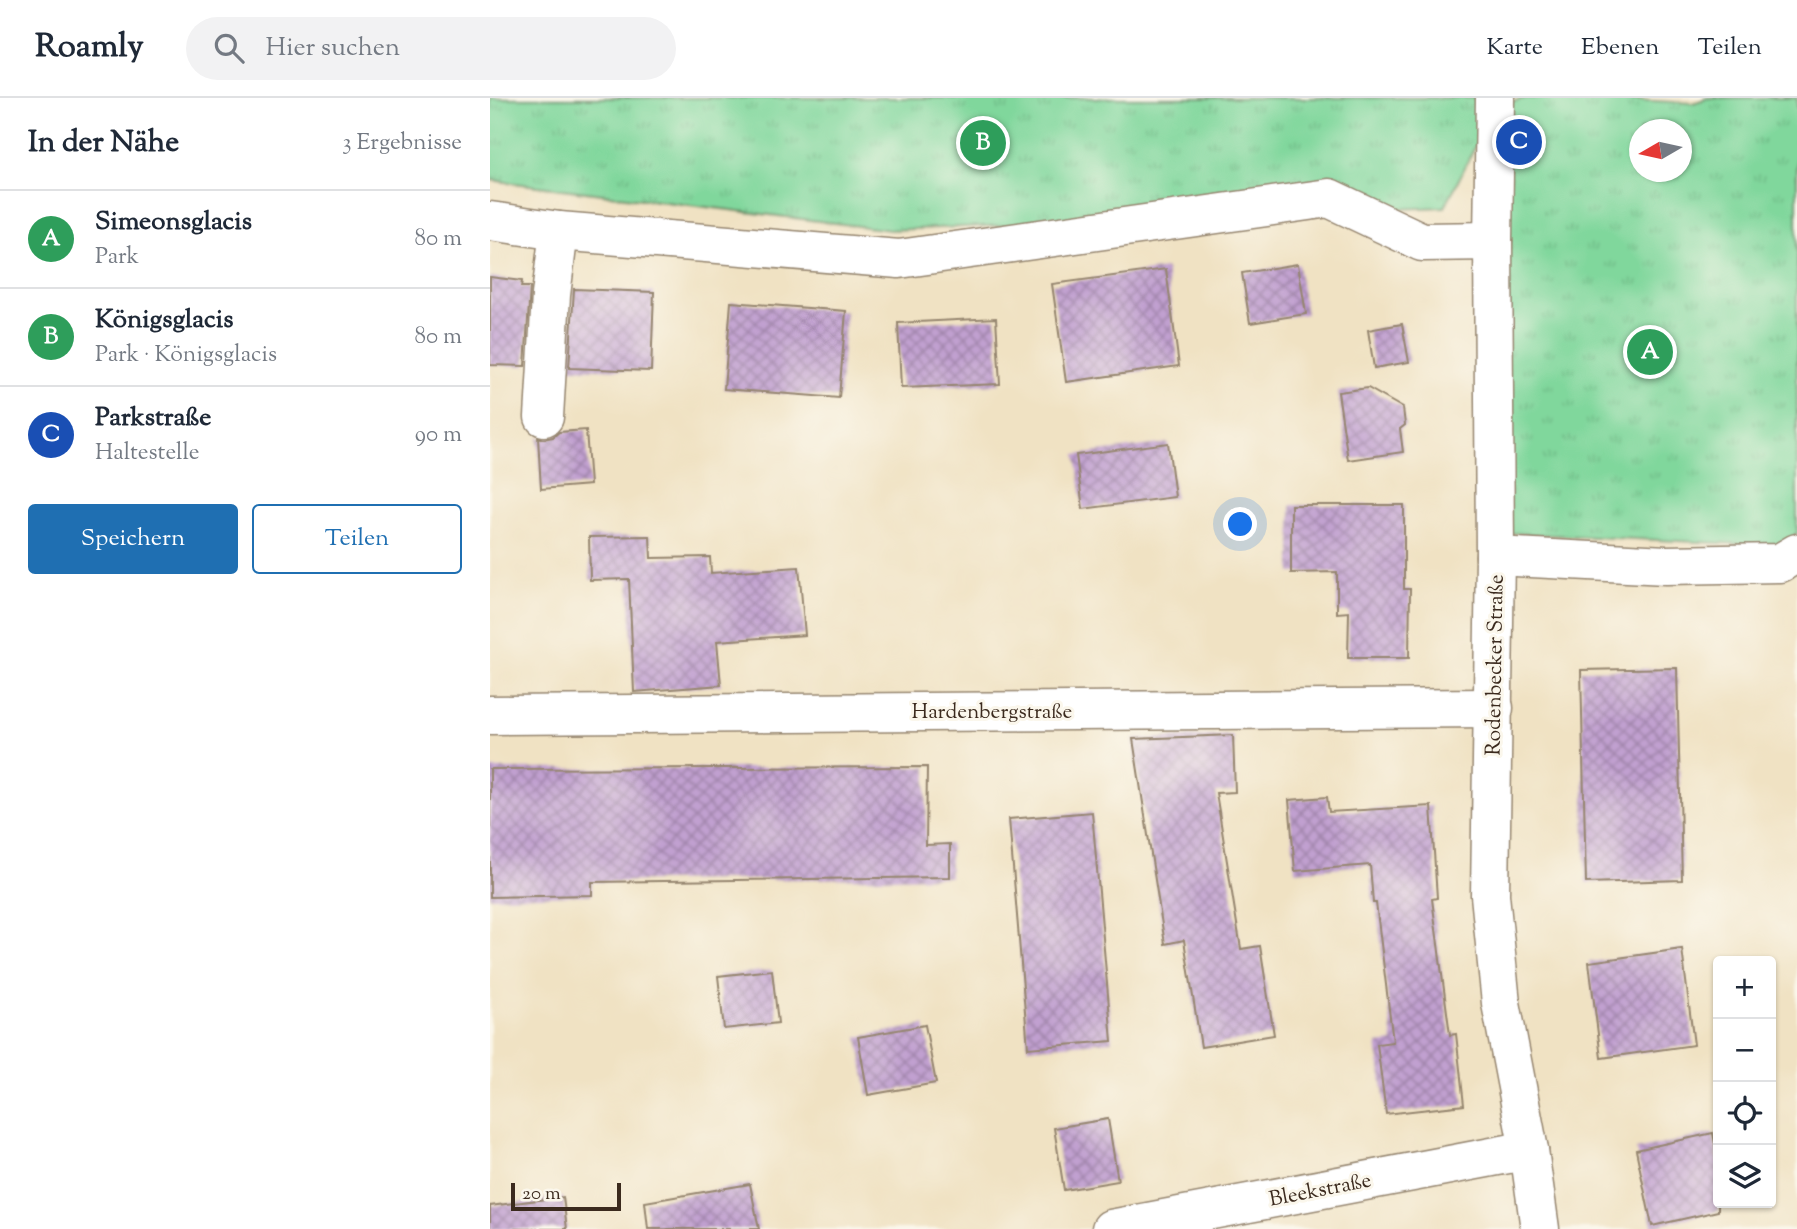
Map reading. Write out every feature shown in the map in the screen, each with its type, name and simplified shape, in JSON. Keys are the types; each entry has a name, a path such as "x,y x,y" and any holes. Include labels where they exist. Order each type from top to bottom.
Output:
{"street":[{"name":"Rodenbecker Straße","path":"1495,98 1495,556 1490,895 1501,1003 1529,1150 1540,1229"},
{"path":"490,221 559,231 899,259 1329,198 1422,242 1493,241"},
{"path":"544,417 551,295 559,231"},
{"path":"1495,556 1666,565 1780,563 1797,553"},
{"name":"Hardenbergstraße","path":"490,715 1494,708"},
{"name":"Bleekstraße","path":"1111,1229 1529,1150"}],"green space":[{"path":"490,98 1495,98 1495,107 1526,98 1693,103 1708,98 1797,98 1797,533 1782,546 1510,533 1494,109 1445,207 890,230 490,180"}],"building":[{"path":"1298,264 1306,314 1250,323 1242,273"},
{"path":"1166,269 1179,366 1066,382 1052,284"},
{"path":"490,277 522,281 521,287 530,287 525,366 490,365"},
{"path":"574,289 654,292 651,371 569,368"},
{"path":"731,302 846,311 839,398 724,389"},
{"path":"996,318 1000,384 901,388 898,323"},
{"path":"1402,324 1409,362 1374,368 1368,330"},
{"path":"1368,388 1403,408 1405,425 1400,429 1403,452 1348,460 1338,392"},
{"path":"586,430 590,485 541,489 538,437 543,439 553,437 559,432"},
{"path":"1168,443 1175,497 1083,509 1076,455"},
{"path":"1291,505 1404,505 1404,589 1410,589 1409,658 1348,658 1349,612 1337,613 1337,572 1291,573"},
{"path":"650,536 651,558 710,557 711,573 799,567 805,635 717,641 721,685 634,692 629,579 590,580 589,537"},
{"path":"1677,668 1682,880 1586,883 1581,670"},
{"path":"1233,735 1235,792 1216,793 1241,949 1260,946 1274,1035 1201,1047 1184,940 1165,944 1133,739"},
{"path":"927,767 926,845 950,844 950,877 592,882 592,895 490,897 490,769"},
{"path":"1327,797 1329,812 1431,806 1437,898 1432,899 1450,1035 1456,1034 1464,1105 1386,1114 1377,1044 1393,1042 1370,865 1295,871 1289,800"},
{"path":"1092,812 1112,1041 1028,1048 1009,819"},
{"path":"1682,949 1694,1045 1601,1058 1589,962"},
{"path":"772,970 778,1023 724,1029 718,976"},
{"path":"925,1025 936,1083 868,1095 858,1037"},
{"path":"1108,1119 1118,1181 1064,1190 1054,1128"},
{"path":"1713,1133 1713,1208 1718,1208 1718,1211 1652,1226 1636,1150"},
{"path":"750,1184 759,1229 648,1229 645,1202"},
{"path":"563,1197 567,1229 490,1229 490,1206"}],"place":[{"name":"Parkstraße","path":"1519,142"},
{"name":"Königsglacis","path":"983,143"},
{"name":"Simeonsglacis","path":"1650,352"}]}
